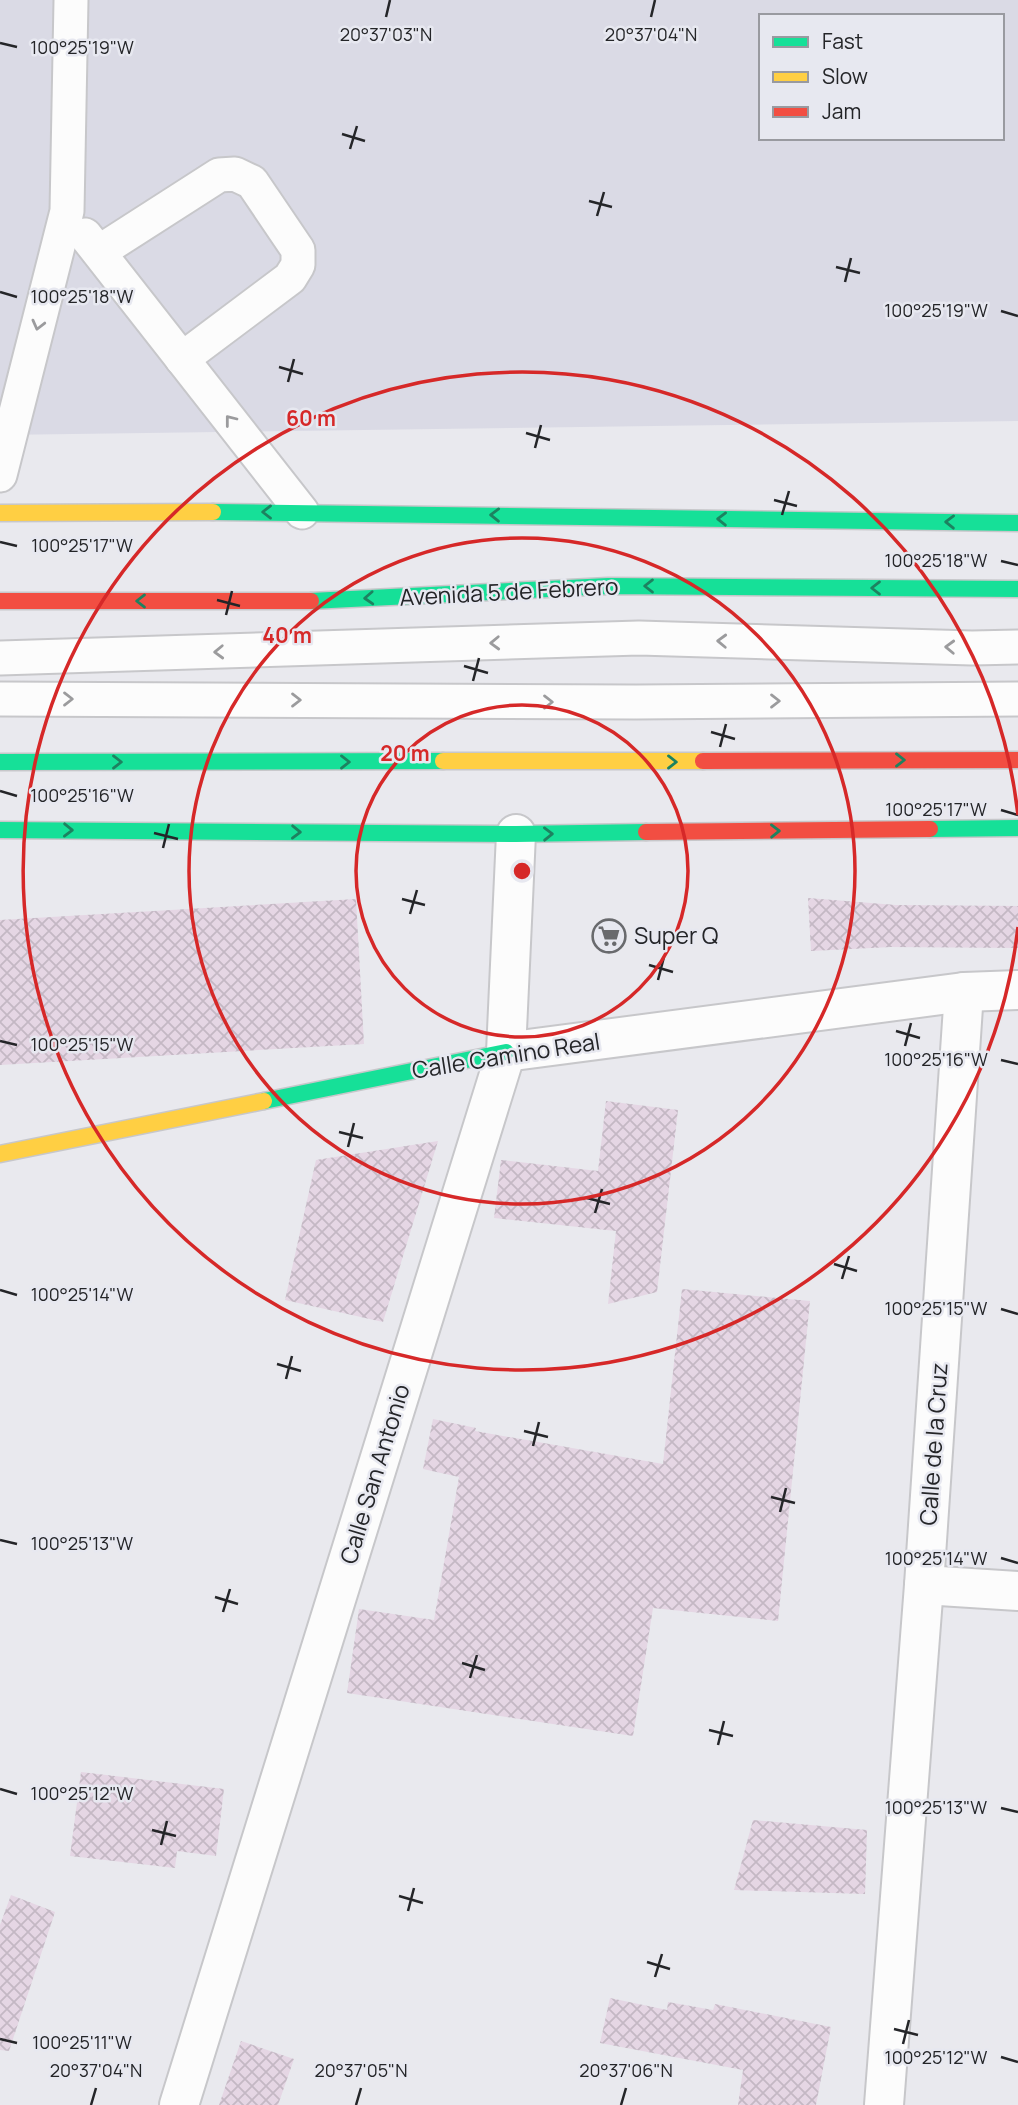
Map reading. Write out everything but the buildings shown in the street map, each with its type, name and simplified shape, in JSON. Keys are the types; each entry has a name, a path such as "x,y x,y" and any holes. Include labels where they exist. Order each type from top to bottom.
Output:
{"main road":[{"path":"0,513 302,512 1018,523"},
{"name":"Avenida 5 de Febrero","path":"0,601 324,601 608,586 1018,589"},
{"path":"0,762 1018,760"},
{"path":"0,830 516,834 1018,828"},
{"name":"Calle Camino Real","path":"0,1154 506,1052"}],"street":[{"name":"Calle San Antonio","path":"179,2105 506,1052 516,834"},
{"name":"Calle Camino Real","path":"506,1052 964,992 1018,990"},
{"name":"Calle de la Cruz","path":"884,2105 924,1585 964,992"},
{"path":"924,1585 1018,1591"}],"lane":[{"path":"0,475 67,211 71,0"},
{"path":"99,252 219,175 235,174 252,182 298,250 298,265 290,278 183,359"},
{"path":"67,211 302,512"},
{"path":"0,659 639,638 1018,647"},
{"path":"0,699 622,702 1018,699"}],"shaded area":[{"path":"0,0 1018,0 1018,421 0,435"}],"traffic: fast":[{"path":"213,512 1018,523"},
{"path":"311,601 608,586 1018,589"},
{"path":"0,762 443,761"},
{"path":"930,829 1018,828"},
{"path":"0,830 516,834 646,832"},
{"path":"264,1101 506,1052"}],"traffic: slow":[{"path":"0,513 213,512"},
{"path":"443,761 703,761"},
{"path":"0,1154 264,1101"}],"traffic: jam":[{"path":"0,601 311,601"},
{"path":"703,761 1018,760"},
{"path":"646,832 930,829"}],"place":[{"name":"Super Q","path":"609,936"}]}
